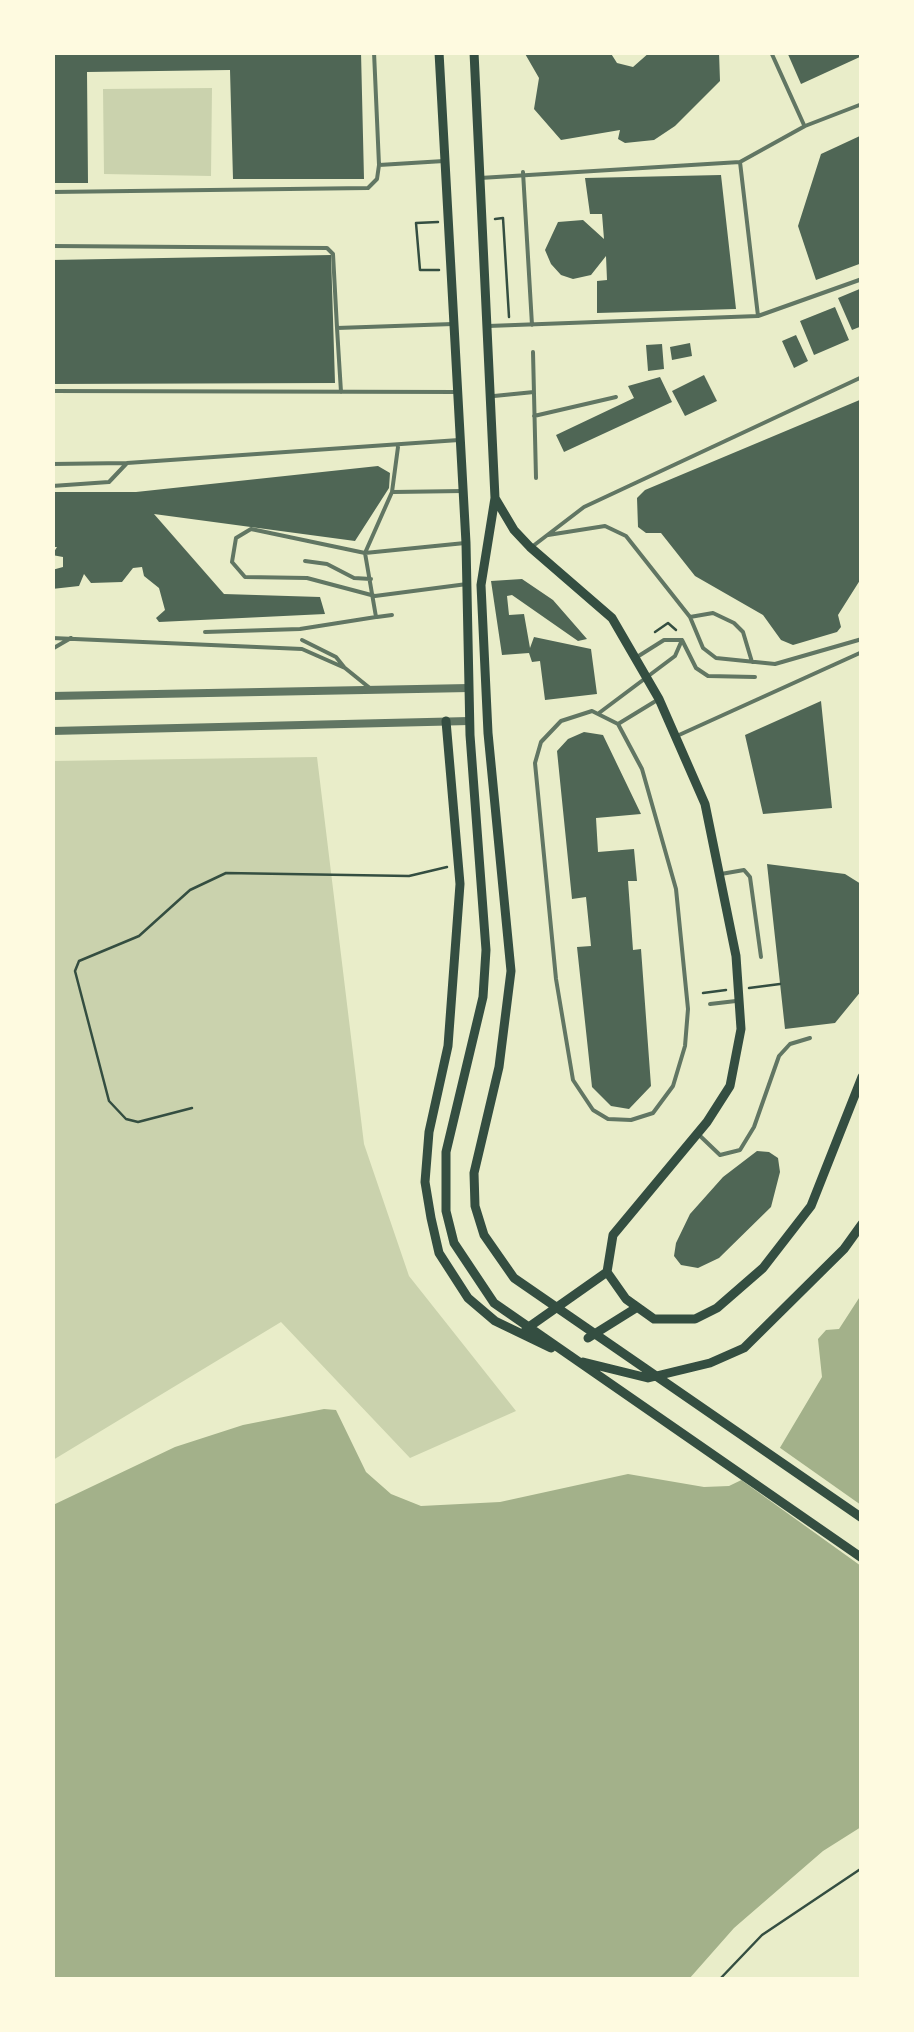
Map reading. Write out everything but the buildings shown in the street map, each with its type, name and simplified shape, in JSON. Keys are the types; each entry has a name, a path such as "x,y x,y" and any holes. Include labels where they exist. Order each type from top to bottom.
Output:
{"main road":[{"path":"440,52 466,543 469,721 486,950 483,997 446,1152 444,1180 454,1244 494,1303 862,1558"},
{"path":"474,52 495,498 481,585 510,990 499,1067 474,1173 475,1206 484,1236 514,1278 862,1518"},
{"path":"495,498 530,548 612,618 636,657 705,804 722,874 740,1001 738,1056 730,1086 698,1133 622,1219 613,1235 608,1272 617,1290 654,1318 695,1319 716,1308 762,1268 811,1206 862,1076"},
{"path":"446,722 458,864 448,1046 429,1132 425,1182 439,1253 468,1298 519,1334 624,1375 648,1378 710,1363 744,1348 862,1224"},
{"path":"519,1334 608,1272"},
{"path":"588,1338 636,1308"}],"street":[{"path":"52,696 469,688"},
{"path":"52,731 469,721"}],"lane":[{"path":"52,192 368,188 377,179 378,165 374,52"},
{"path":"771,52 805,126"},
{"path":"480,178 523,172 740,162 805,126 862,104"},
{"path":"378,165 444,160"},
{"path":"740,162 758,316"},
{"path":"523,172 532,325"},
{"path":"52,246 330,249 341,392"},
{"path":"485,326 758,316 862,280"},
{"path":"337,328 453,324"},
{"path":"533,352 536,478"},
{"path":"530,548 584,508 862,377"},
{"path":"52,391 457,392"},
{"path":"489,396 534,392"},
{"path":"534,416 616,397"},
{"path":"52,464 128,464 460,440"},
{"path":"376,618 365,553 392,492 398,446"},
{"path":"52,486 108,482 128,464"},
{"path":"392,492 463,492"},
{"path":"548,535 597,526 626,536 690,617 703,648 716,658 774,664 862,639"},
{"path":"466,543 365,553 251,529 236,538 232,562 246,577 307,578 375,596 467,584"},
{"path":"305,561 327,564 354,578 371,579"},
{"path":"690,617 713,613 734,623 748,642 752,662"},
{"path":"205,632 300,629 392,615"},
{"path":"300,629 302,649"},
{"path":"52,638 302,649 345,668"},
{"path":"52,648 72,638"},
{"path":"302,640 336,657 372,690"},
{"path":"636,657 664,640 682,640"},
{"path":"599,712 618,724 642,769 676,888 688,1009 684,1046 673,1086 653,1113 631,1120 608,1119 593,1110 573,1080 556,979 536,780 540,742 561,720 599,712 675,656 682,640"},
{"path":"682,640 696,668 708,676 755,677"},
{"path":"676,736 862,652"},
{"path":"618,724 659,699"},
{"path":"722,874 744,870 750,877 761,957"},
{"path":"710,1004 740,1001"},
{"path":"698,1133 720,1155 740,1150 754,1127 779,1056 790,1044 810,1038"}],"path":[{"path":"503,218 510,325"},
{"path":"416,223 420,270 450,270"},
{"path":"192,1108 138,1122 126,1119 109,1101 75,971 79,961 138,936 190,890 226,873 409,876 458,864"},
{"path":"758,986 780,984"},
{"path":"702,993 720,991"},
{"path":"719,1980 762,1936 862,1868"}],"shaded area":[{"path":"212,88 211,176 104,174 103,89"},
{"path":"317,757 364,1144 409,1276 516,1411 410,1458 281,1322 53,1460 53,761"},
{"path":"861,1295 861,1827 823,1851 734,1928 689,1979 53,1980 53,1505 175,1447 243,1425 324,1409 336,1410 366,1472 391,1494 421,1506 500,1502 628,1474 704,1487 729,1486 758,1472 778,1451 822,1377 818,1339 826,1330 839,1329"}],"pier":[{"path":"776,1445 861,1505 861,1566 737,1477 755,1467"}]}
